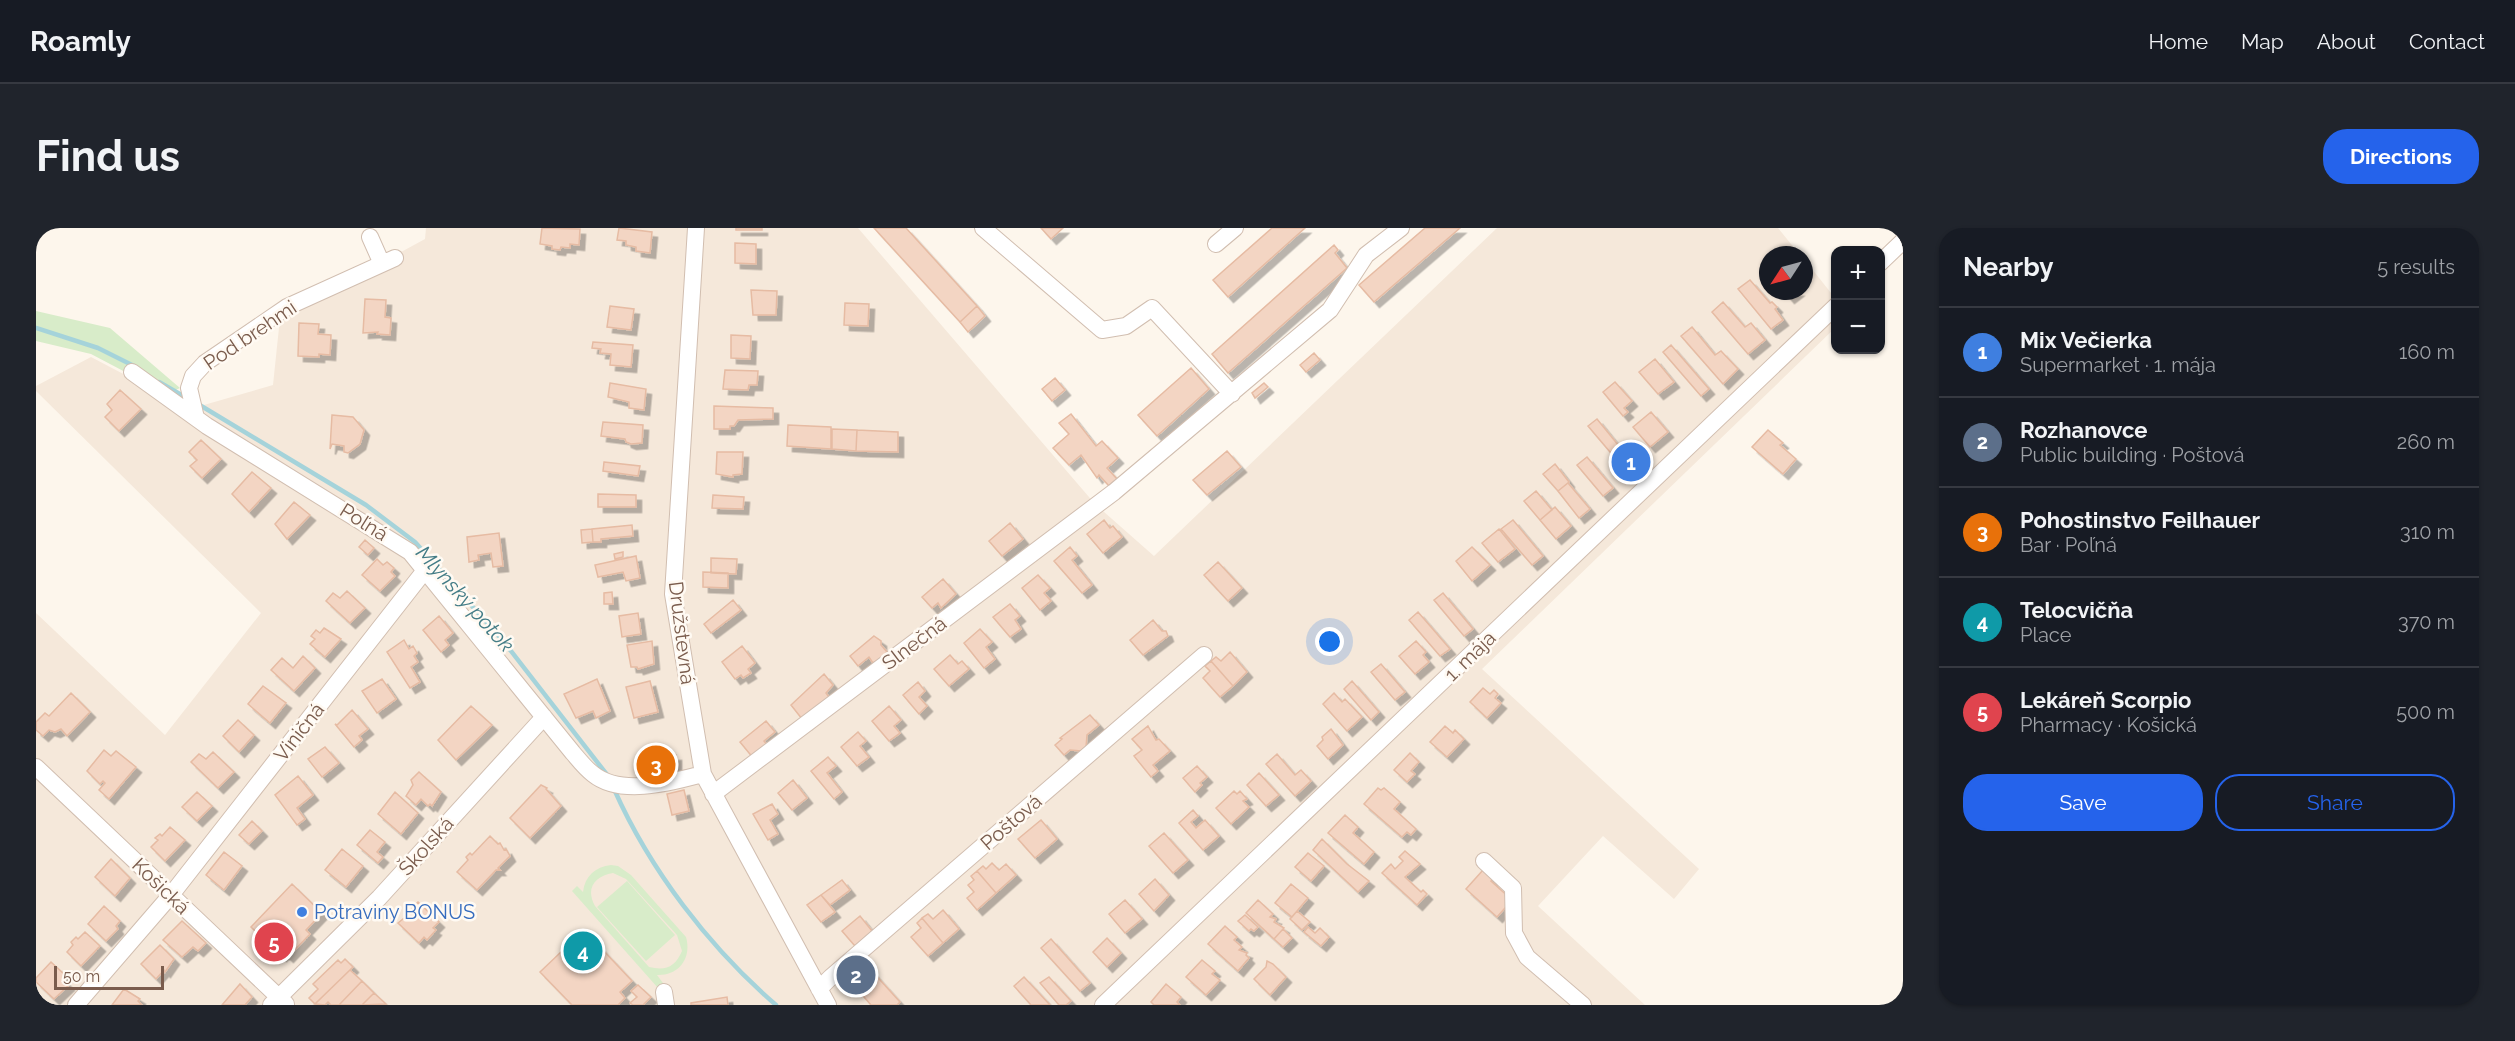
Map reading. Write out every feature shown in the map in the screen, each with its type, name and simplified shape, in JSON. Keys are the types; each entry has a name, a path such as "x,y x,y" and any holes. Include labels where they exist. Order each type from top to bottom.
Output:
{"street":[{"name":"Družstevná","path":"696,228 673,594 703,774 828,1005"},
{"path":"983,228 1102,330 1126,326 1152,308 1232,394"},
{"path":"1215,244 1235,228"},
{"name":"Slnečná","path":"713,794 1114,492 1330,310 1366,255 1401,228"},
{"name":"Pod brehmi","path":"195,414 189,388 193,375 205,363 286,307 389,261 370,237"},
{"path":"1885,259 1903,241"},
{"name":"1. mája","path":"1103,1005 1831,311"},
{"name":"Poľná","path":"132,372 195,414 412,549 544,717 594,776 620,785 643,787 703,774"},
{"name":"Viničná","path":"76,1005 171,895 426,569"},
{"name":"Poštová","path":"819,989 831,976 1204,655"},
{"name":"Školská","path":"279,1002 379,898 544,717"},
{"name":"Košická","path":"36,767 171,895 279,1002"},
{"path":"1484,861 1514,888 1514,933 1527,957 1583,1005"}],"shaded area":[{"path":"426,228 858,228 1095,504 1154,556 1497,228 1778,228 1793,246 1759,246 1759,300 1813,300 1813,270 1831,293 1831,332 1482,669 1699,869 1674,899 1603,836 1538,906 1645,1005 36,1005 36,613 165,735 261,613 36,391 36,386 91,357 190,409 273,385 280,318 425,239"}],"green space":[{"path":"36,311 110,328 180,388 167,394 91,354 36,341"},
{"path":"605,866 618,866 631,875 686,937 685,959 672,972 657,975 663,983 658,988 572,891 577,886 583,892 586,881 592,873","holes":["613,873 626,879 677,935 682,951 676,961 665,968 649,967 592,900 592,888 601,877"]},
{"path":"627,881 675,935 646,961 597,907"}],"building":[{"path":"542,228 580,229 579,245 570,244 570,248 561,247 560,250 540,244"},
{"path":"619,228 652,232 650,253 636,251 636,247 626,245 626,241 617,240"},
{"path":"736,228 762,228 762,230 736,230"},
{"path":"874,228 906,228 977,306 960,322"},
{"path":"1041,228 1063,228 1051,239"},
{"path":"1272,228 1305,228 1228,297 1213,280"},
{"path":"1425,228 1460,228 1374,302 1359,285"},
{"path":"735,243 756,244 756,264 735,263"},
{"path":"1334,245 1338,250 1335,253 1347,268 1228,373 1212,354"},
{"path":"1750,280 1759,290 1759,300 1772,302 1783,320 1771,329 1738,289"},
{"path":"751,290 777,291 776,315 753,315"},
{"path":"365,299 386,300 385,317 391,318 390,335 377,334 378,332 363,333"},
{"path":"1723,302 1745,327 1751,323 1765,340 1748,354 1712,312"},
{"path":"845,303 869,304 868,326 844,325"},
{"path":"610,306 634,309 631,330 607,327"},
{"path":"977,306 985,316 968,332 960,322"},
{"path":"299,323 319,324 318,334 331,335 330,355 298,356"},
{"path":"1692,327 1715,355 1721,351 1738,369 1723,384 1681,336"},
{"path":"731,335 751,336 750,359 731,358"},
{"path":"593,342 633,345 631,367 610,365 611,354 600,353 601,349 592,348"},
{"path":"1671,345 1709,389 1701,396 1663,352"},
{"path":"1314,353 1320,360 1306,372 1300,365"},
{"path":"1655,359 1674,382 1658,394 1639,372"},
{"path":"1191,368 1209,389 1157,436 1138,415"},
{"path":"725,370 758,371 757,385 749,385 748,390 723,389"},
{"path":"1055,378 1065,390 1052,401 1042,389"},
{"path":"1615,382 1632,401 1624,408 1628,412 1623,416 1603,392"},
{"path":"610,383 646,389 644,410 629,408 629,402 608,397"},
{"path":"1264,383 1268,387 1255,398 1252,393"},
{"path":"120,390 141,409 119,431 105,417 112,410 107,404"},
{"path":"714,406 773,408 773,419 738,420 734,426 730,426 730,429 714,429"},
{"path":"1651,412 1668,432 1650,447 1633,427"},
{"path":"1071,414 1096,446 1102,441 1118,458 1107,468 1117,479 1109,486 1099,475 1097,478 1081,455 1069,465 1053,448 1069,434 1059,423"},
{"path":"332,415 353,417 364,430 360,444 348,453 344,452 344,446 332,444 330,449"},
{"path":"1597,419 1627,456 1635,450 1643,460 1627,472 1588,426"},
{"path":"603,422 643,425 642,443 631,444 625,439 601,436"},
{"path":"788,425 831,427 831,449 787,446"},
{"path":"832,429 857,430 856,451 832,449"},
{"path":"857,430 898,432 898,452 856,451"},
{"path":"1768,430 1796,459 1783,474 1752,447"},
{"path":"201,440 221,459 202,478 190,466 197,460 189,452"},
{"path":"1227,451 1241,467 1207,495 1193,480"},
{"path":"717,452 743,452 742,474 733,475 733,477 716,474"},
{"path":"1587,457 1613,488 1603,496 1577,465"},
{"path":"604,462 640,466 638,476 603,471"},
{"path":"1555,464 1569,482 1558,491 1543,474"},
{"path":"252,472 271,488 249,512 232,494"},
{"path":"1568,483 1590,509 1579,518 1558,491"},
{"path":"1536,491 1552,510 1540,520 1524,501"},
{"path":"598,494 636,495 636,507 598,507"},
{"path":"713,495 744,497 743,509 712,508"},
{"path":"294,502 310,515 287,539 275,524"},
{"path":"1555,507 1571,526 1556,539 1540,520"},
{"path":"1104,520 1110,528 1113,526 1122,537 1103,553 1087,534"},
{"path":"1513,520 1543,556 1532,565 1501,529"},
{"path":"1010,523 1023,539 1002,556 989,541"},
{"path":"632,525 633,536 593,542 592,529"},
{"path":"592,529 593,542 582,543 581,530"},
{"path":"1499,529 1515,549 1498,562 1482,543"},
{"path":"499,533 503,566 493,567 491,553 478,555 479,560 469,562 467,537"},
{"path":"365,540 374,548 368,555 359,547"},
{"path":"1070,547 1077,556 1072,560 1092,585 1082,593 1054,561"},
{"path":"1472,547 1490,565 1472,581 1456,561"},
{"path":"623,552 623,557 615,559 614,554"},
{"path":"636,556 640,578 626,581 623,572 598,577 595,565"},
{"path":"711,558 737,559 736,574 711,573"},
{"path":"377,559 383,565 387,562 394,568 391,572 395,576 380,591 362,575"},
{"path":"1218,562 1242,588 1228,601 1204,575"},
{"path":"703,572 728,573 728,588 703,587"},
{"path":"1038,575 1050,588 1044,593 1051,601 1040,610 1022,588"},
{"path":"943,579 956,594 941,608 938,603 932,608 922,597"},
{"path":"347,591 365,608 350,623 326,601 333,593 340,598"},
{"path":"612,592 613,604 604,604 604,593"},
{"path":"1443,593 1473,629 1464,636 1434,600"},
{"path":"733,600 741,610 711,633 704,624"},
{"path":"1010,604 1020,616 1015,620 1021,629 1010,637 993,617"},
{"path":"1418,612 1450,649 1440,656 1409,620"},
{"path":"638,613 641,634 622,637 619,616"},
{"path":"439,616 453,633 445,640 449,645 441,652 423,630"},
{"path":"1153,620 1162,631 1166,631 1168,636 1143,655 1130,640"},
{"path":"324,628 341,639 325,657 310,644 315,639 311,636 316,630 320,633"},
{"path":"980,629 992,642 986,647 995,659 984,668 964,643"},
{"path":"874,636 881,641 881,645 887,652 883,655 884,657 873,663 869,657 858,666 850,656"},
{"path":"404,640 409,649 413,646 417,653 414,656 418,662 411,667 420,682 410,688 387,652"},
{"path":"652,641 654,664 638,669 631,667 627,645"},
{"path":"1416,641 1426,652 1423,655 1429,662 1415,674 1399,656"},
{"path":"742,646 755,663 748,669 751,673 743,678 741,675 735,679 722,662"},
{"path":"1230,652 1247,672 1233,686 1211,661 1216,657 1221,661"},
{"path":"950,655 958,664 962,661 969,669 949,686 934,669"},
{"path":"303,656 315,668 294,691 271,670 282,658 293,668"},
{"path":"1211,661 1233,686 1220,697 1203,678 1210,671 1205,666"},
{"path":"1381,664 1405,692 1395,700 1371,672"},
{"path":"824,674 833,685 826,693 832,701 806,724 791,705"},
{"path":"382,679 396,699 377,713 362,691"},
{"path":"597,679 610,711 596,718 593,711 576,718 564,694"},
{"path":"650,681 658,712 634,718 626,687"},
{"path":"1352,681 1379,712 1371,720 1344,689"},
{"path":"918,682 925,691 919,697 927,706 919,714 903,695"},
{"path":"263,686 286,703 270,723 248,704"},
{"path":"1483,688 1490,694 1494,690 1498,694 1495,698 1501,703 1487,718 1470,702"},
{"path":"71,693 90,712 67,736 61,729 55,732 49,730 43,736 36,730 36,722 45,713 49,716"},
{"path":"1334,693 1342,702 1345,699 1362,717 1347,731 1323,704"},
{"path":"471,706 492,725 456,760 438,740"},
{"path":"889,706 901,720 894,726 900,733 889,741 872,721"},
{"path":"352,710 368,729 359,736 362,740 354,747 335,724 337,725"},
{"path":"1090,715 1099,725 1087,735 1086,747 1082,751 1070,750 1064,755 1055,745 1062,739 1060,738"},
{"path":"238,720 254,735 239,752 223,736"},
{"path":"766,721 775,732 764,741 769,747 754,759 740,742"},
{"path":"1148,726 1156,740 1159,739 1170,751 1153,765 1158,771 1151,777 1134,756 1142,750 1132,739"},
{"path":"1445,726 1453,733 1455,730 1464,739 1447,757 1430,742"},
{"path":"1331,729 1343,745 1328,759 1317,746 1323,740 1322,737"},
{"path":"858,732 866,741 860,746 869,757 857,766 841,747"},
{"path":"325,747 339,763 322,777 308,759"},
{"path":"104,750 111,756 116,751 136,767 109,799 99,790 105,783 103,781 100,784 87,771"},
{"path":"213,752 234,772 218,788 191,762 199,754 206,759"},
{"path":"663,752 663,756 676,755 676,770 642,772 641,757 657,756 657,753"},
{"path":"1410,753 1419,762 1411,771 1415,774 1407,782 1394,770"},
{"path":"1277,754 1295,775 1301,770 1311,781 1295,796 1266,764"},
{"path":"828,757 836,766 827,773 842,792 834,799 811,771"},
{"path":"1197,766 1207,777 1195,792 1183,778"},
{"path":"419,772 441,792 432,806 430,804 428,806 421,799 416,805 406,796 413,785 411,780"},
{"path":"1259,773 1279,795 1266,806 1247,785"},
{"path":"298,776 313,795 297,808 305,819 297,825 275,795"},
{"path":"793,780 807,798 792,810 778,793"},
{"path":"541,785 547,788 561,806 530,838 510,818"},
{"path":"1378,788 1381,790 1384,788 1400,802 1394,809 1416,829 1411,835 1407,832 1402,837 1364,804"},
{"path":"684,790 689,811 672,815 667,794"},
{"path":"1234,791 1237,794 1240,791 1247,799 1243,801 1249,807 1231,824 1216,808"},
{"path":"197,792 212,806 197,821 182,807"},
{"path":"395,792 418,813 401,834 378,814"},
{"path":"772,804 778,814 770,820 778,834 768,840 753,814"},
{"path":"1193,810 1198,816 1191,822 1196,828 1205,820 1219,836 1203,850 1179,823"},
{"path":"1345,815 1358,827 1353,833 1374,852 1364,864 1328,833"},
{"path":"1041,820 1057,839 1035,858 1018,839"},
{"path":"252,821 262,831 249,844 239,835"},
{"path":"170,827 185,840 165,861 151,847 158,840 155,838 160,834 162,836"},
{"path":"370,830 385,842 377,852 383,857 378,863 357,845"},
{"path":"1164,833 1188,860 1173,873 1149,846"},
{"path":"490,836 498,844 500,843 504,850 506,849 510,856 498,868 500,870 496,870 477,890 457,872 468,860 466,857 470,853 472,855"},
{"path":"1322,839 1347,864 1369,881 1358,892 1313,850"},
{"path":"342,849 363,866 346,887 325,870"},
{"path":"1405,851 1420,864 1405,877 1421,892 1423,890 1427,894 1417,905 1382,873 1391,864 1395,869 1403,861 1399,857"},
{"path":"224,852 242,866 224,890 206,875"},
{"path":"1308,853 1324,866 1311,881 1295,867"},
{"path":"111,859 130,878 115,896 95,877"},
{"path":"992,863 999,870 1006,864 1016,875 996,893 977,871 983,866 986,869"},
{"path":"1483,870 1494,879 1491,881 1512,900 1497,917 1466,889"},
{"path":"977,871 996,893 977,910 967,898 974,892 968,885 974,880 971,876"},
{"path":"1155,879 1169,895 1154,911 1139,894"},
{"path":"842,880 850,890 830,905 821,895"},
{"path":"292,884 322,913 306,930 310,934 288,957 284,953 281,956 251,927"},
{"path":"1291,884 1308,898 1292,917 1275,903"},
{"path":"821,895 835,912 821,922 807,905"},
{"path":"1125,900 1142,919 1125,933 1109,914"},
{"path":"1258,900 1273,914 1270,917 1276,919 1274,922 1284,928 1274,939 1246,913"},
{"path":"418,902 439,922 433,928 436,930 427,940 424,937 419,943 398,923 414,910 412,908"},
{"path":"104,906 120,921 116,926 118,929 106,941 88,924"},
{"path":"943,910 959,929 943,943 922,918 928,914 933,919"},
{"path":"1297,911 1310,922 1302,930 1290,919"},
{"path":"1245,915 1258,927 1254,931 1251,929 1249,931 1238,921"},
{"path":"860,916 872,931 855,946 842,931"},
{"path":"922,918 943,943 928,956 911,937 921,928 917,923"},
{"path":"182,921 206,943 198,951 193,947 182,957 163,940"},
{"path":"1225,926 1237,937 1234,940 1242,947 1239,950 1247,953 1249,958 1238,971 1208,944"},
{"path":"1308,927 1315,933 1320,928 1329,937 1321,946 1304,932"},
{"path":"1283,929 1292,938 1283,947 1274,939"},
{"path":"584,930 632,981 620,992 625,998 618,1005 572,1005 540,972"},
{"path":"85,932 100,946 81,966 67,952 73,945 71,942"},
{"path":"1107,938 1121,953 1107,967 1093,952"},
{"path":"1051,939 1090,983 1080,991 1041,948"},
{"path":"160,945 174,959 165,972 164,970 156,979 141,964"},
{"path":"345,959 353,967 315,1004 309,998 318,989 313,984 338,960 341,963"},
{"path":"861,959 900,1002 897,1005 871,1005 844,974"},
{"path":"1202,960 1215,971 1212,974 1220,980 1206,995 1186,977"},
{"path":"1267,961 1286,977 1270,995 1254,979 1266,967"},
{"path":"51,962 66,976 63,979 69,985 54,999 36,982 36,978"},
{"path":"350,970 362,981 339,1005 331,1005 328,1002 325,1005 315,1004"},
{"path":"1024,977 1050,1005 1031,1005 1014,986"},
{"path":"1049,977 1071,1001 1066,1005 1059,1005 1040,983"},
{"path":"362,981 374,993 362,1005 339,1005"},
{"path":"240,984 252,997 245,1005 222,1005"},
{"path":"1166,984 1181,997 1177,1002 1180,1005 1154,1005 1151,1002"},
{"path":"638,985 651,997 643,1005 633,1005 630,1003 637,997 631,991"},
{"path":"124,989 140,999 138,1001 142,1005 112,1005"},
{"path":"374,993 386,1004 362,1005"},
{"path":"727,997 728,1005 691,1005 691,1003"}],"waterway":[{"name":"Mlynský potok","path":"36,328 98,348 134,366"},
{"name":"Mlynský potok","path":"159,382 185,397"},
{"name":"Mlynský potok","path":"198,404 366,505 415,542 504,642 608,776"},
{"name":"Mlynský potok","path":"614,789 645,849 683,906 727,958 776,1005"}],"place":[{"name":"Mix Večierka","path":"1631,462"},
{"name":"Pohostinstvo Feilhauer","path":"656,765"},
{"name":"Potraviny BONUS","path":"302,912"},
{"name":"Lekáreň Scorpio","path":"274,942"},
{"name":"Telocvičňa","path":"583,951"},
{"name":"Rozhanovce","path":"856,975"}]}
